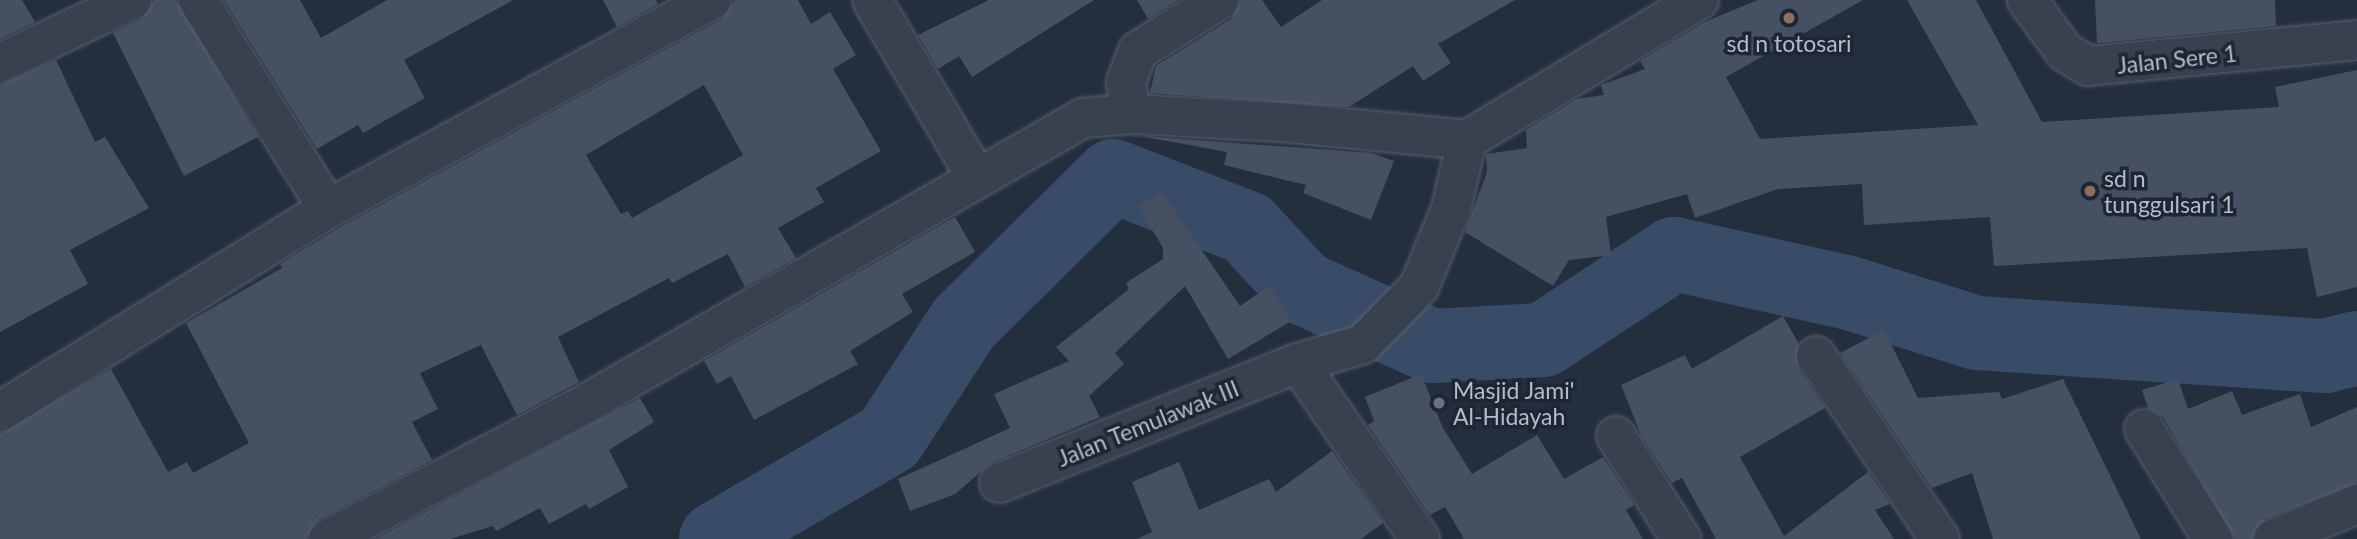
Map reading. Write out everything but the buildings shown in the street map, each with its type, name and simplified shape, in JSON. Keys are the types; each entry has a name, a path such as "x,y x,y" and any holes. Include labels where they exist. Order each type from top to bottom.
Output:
{"street":[{"path":"0,63 132,0"},
{"path":"198,0 328,209"},
{"path":"0,412 328,209 712,0"},
{"path":"872,0 977,178"},
{"path":"1132,114 1126,82 1138,51 1219,0"},
{"path":"328,539 587,403 1083,118 1132,114 1467,140 1699,0"},
{"name":"Jalan Sere 1","path":"2027,0 2065,52 2088,66 2357,40"},
{"name":"Jalan Temulawak III","path":"999,482 1298,363 1363,344 1419,286 1451,209 1467,140"},
{"path":"1816,356 1940,539"},
{"path":"1298,363 1420,539"},
{"path":"2144,429 2213,539"},
{"path":"1616,436 1681,539"},
{"path":"2273,539 2357,504"}],"waterway":[{"path":"716,539 889,438 964,323 1113,176 1247,228 1303,288 1432,346 1543,340 1674,254 1846,292 1977,333 2325,356 2357,348"}],"place":[{"name":"sd n totosari","path":"1789,18"},
{"name":"sd n tunggulsari 1","path":"2090,191"},
{"name":"Masjid Jami' Al-Hidayah","path":"1439,403"}]}
